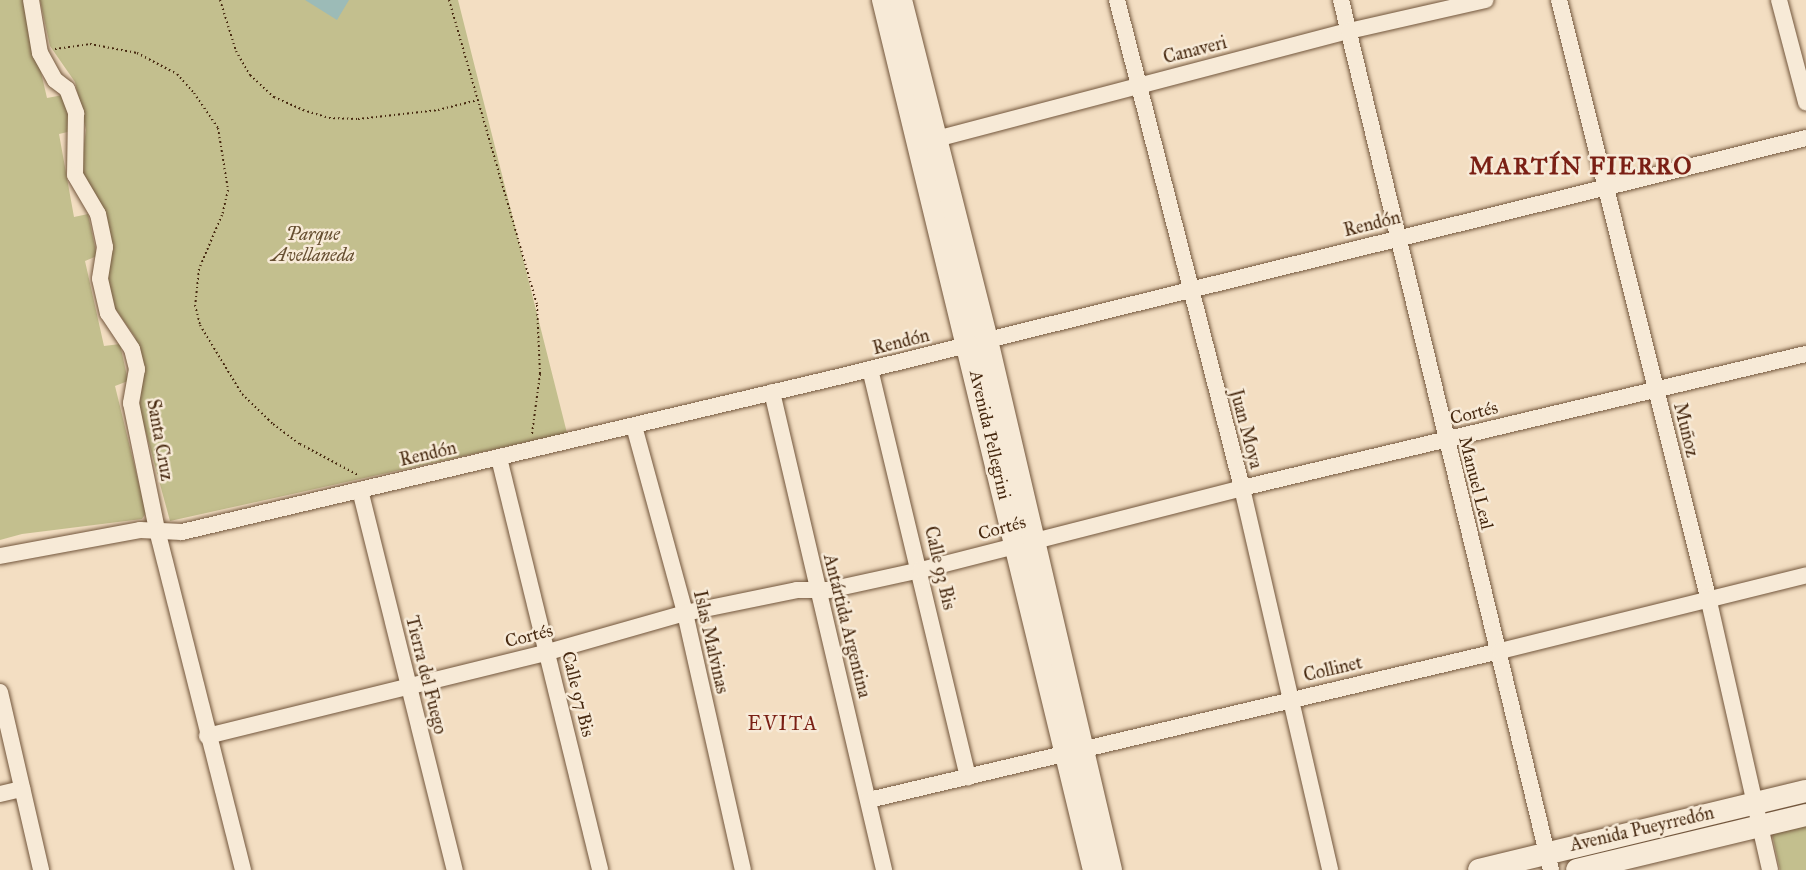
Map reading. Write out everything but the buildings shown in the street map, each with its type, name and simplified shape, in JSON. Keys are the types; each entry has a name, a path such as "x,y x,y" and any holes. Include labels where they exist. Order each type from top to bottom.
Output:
{"main road":[{"name":"Avenida Pellegrini","path":"883,0 926,142 978,343 1076,751 1111,870"},
{"name":"Avenida Pellegrini","path":"901,0 926,142"},
{"name":"Avenida Pellegrini","path":"1076,751 1094,870"},
{"name":"Avenida Pueyrredón","path":"1479,870 1548,861 1806,791"},
{"name":"Avenida Pueyrredón","path":"1577,870 1806,815"}],"street":[{"name":"Santa Cruz","path":"31,0 40,53 55,80 67,89 76,113 75,175 98,214 105,247 100,279 108,313 132,349 136,369 131,403 157,530 207,736 243,870"},
{"name":"Juan Moya","path":"1117,0 1189,290 1242,488 1330,870"},
{"name":"Manuel Leal","path":"1341,0 1445,441 1500,651 1548,861"},
{"name":"Canaveri","path":"926,142 1349,31 1486,0"},
{"name":"Muñoz","path":"1559,0 1708,597 1770,870"},
{"path":"1779,0 1806,102"},
{"name":"Rendón","path":"0,556 75,539 157,530 182,532 359,483 499,458 634,426 1806,138"},
{"name":"Cortés","path":"207,736 548,652 685,613 817,588 829,590 921,570 1242,488 1806,354"},
{"name":"Calle 93 Bis","path":"870,369 921,570 968,777"},
{"name":"Antártida Argentina","path":"772,392 884,870"},
{"name":"Islas Malvinas","path":"634,426 685,613 743,870"},
{"name":"Calle 97 Bis","path":"499,458 600,870"},
{"name":"Tierra del Fuego","path":"359,483 455,870"},
{"name":"Collinet","path":"869,800 1500,651 1708,597 1806,575"},
{"path":"0,692 41,870"},
{"path":"0,794 22,789"}],"path":[{"path":"220,0 236,51 250,75 274,97 303,110 329,118 358,119 438,110 478,100"},
{"path":"449,0 537,305 540,374 531,440"},
{"path":"40,53 68,45 111,46 158,62 177,74 194,93 218,128 228,190 222,215 199,269 195,305 200,325 237,387 273,424 359,483"},
{"path":"520,436 532,433"}],"green space":[{"path":"0,0 24,0 47,98 63,95 72,131 59,134 74,217 88,214 97,256 85,261 104,346 120,344 128,381 115,386 146,513 142,519 22,534 0,540"},
{"name":"Parque Avellaneda","path":"40,0 458,0 567,433 170,521 139,407 144,373 135,337 112,304 80,172 86,130 75,82 50,46"},
{"path":"1806,826 1806,870 1780,870 1772,834"}],"water":[{"path":"305,0 349,0 337,20"}],"district":[{"name":"MARTÍN FIERRO","path":"1581,167"},
{"name":"EVITA","path":"783,723"}]}
